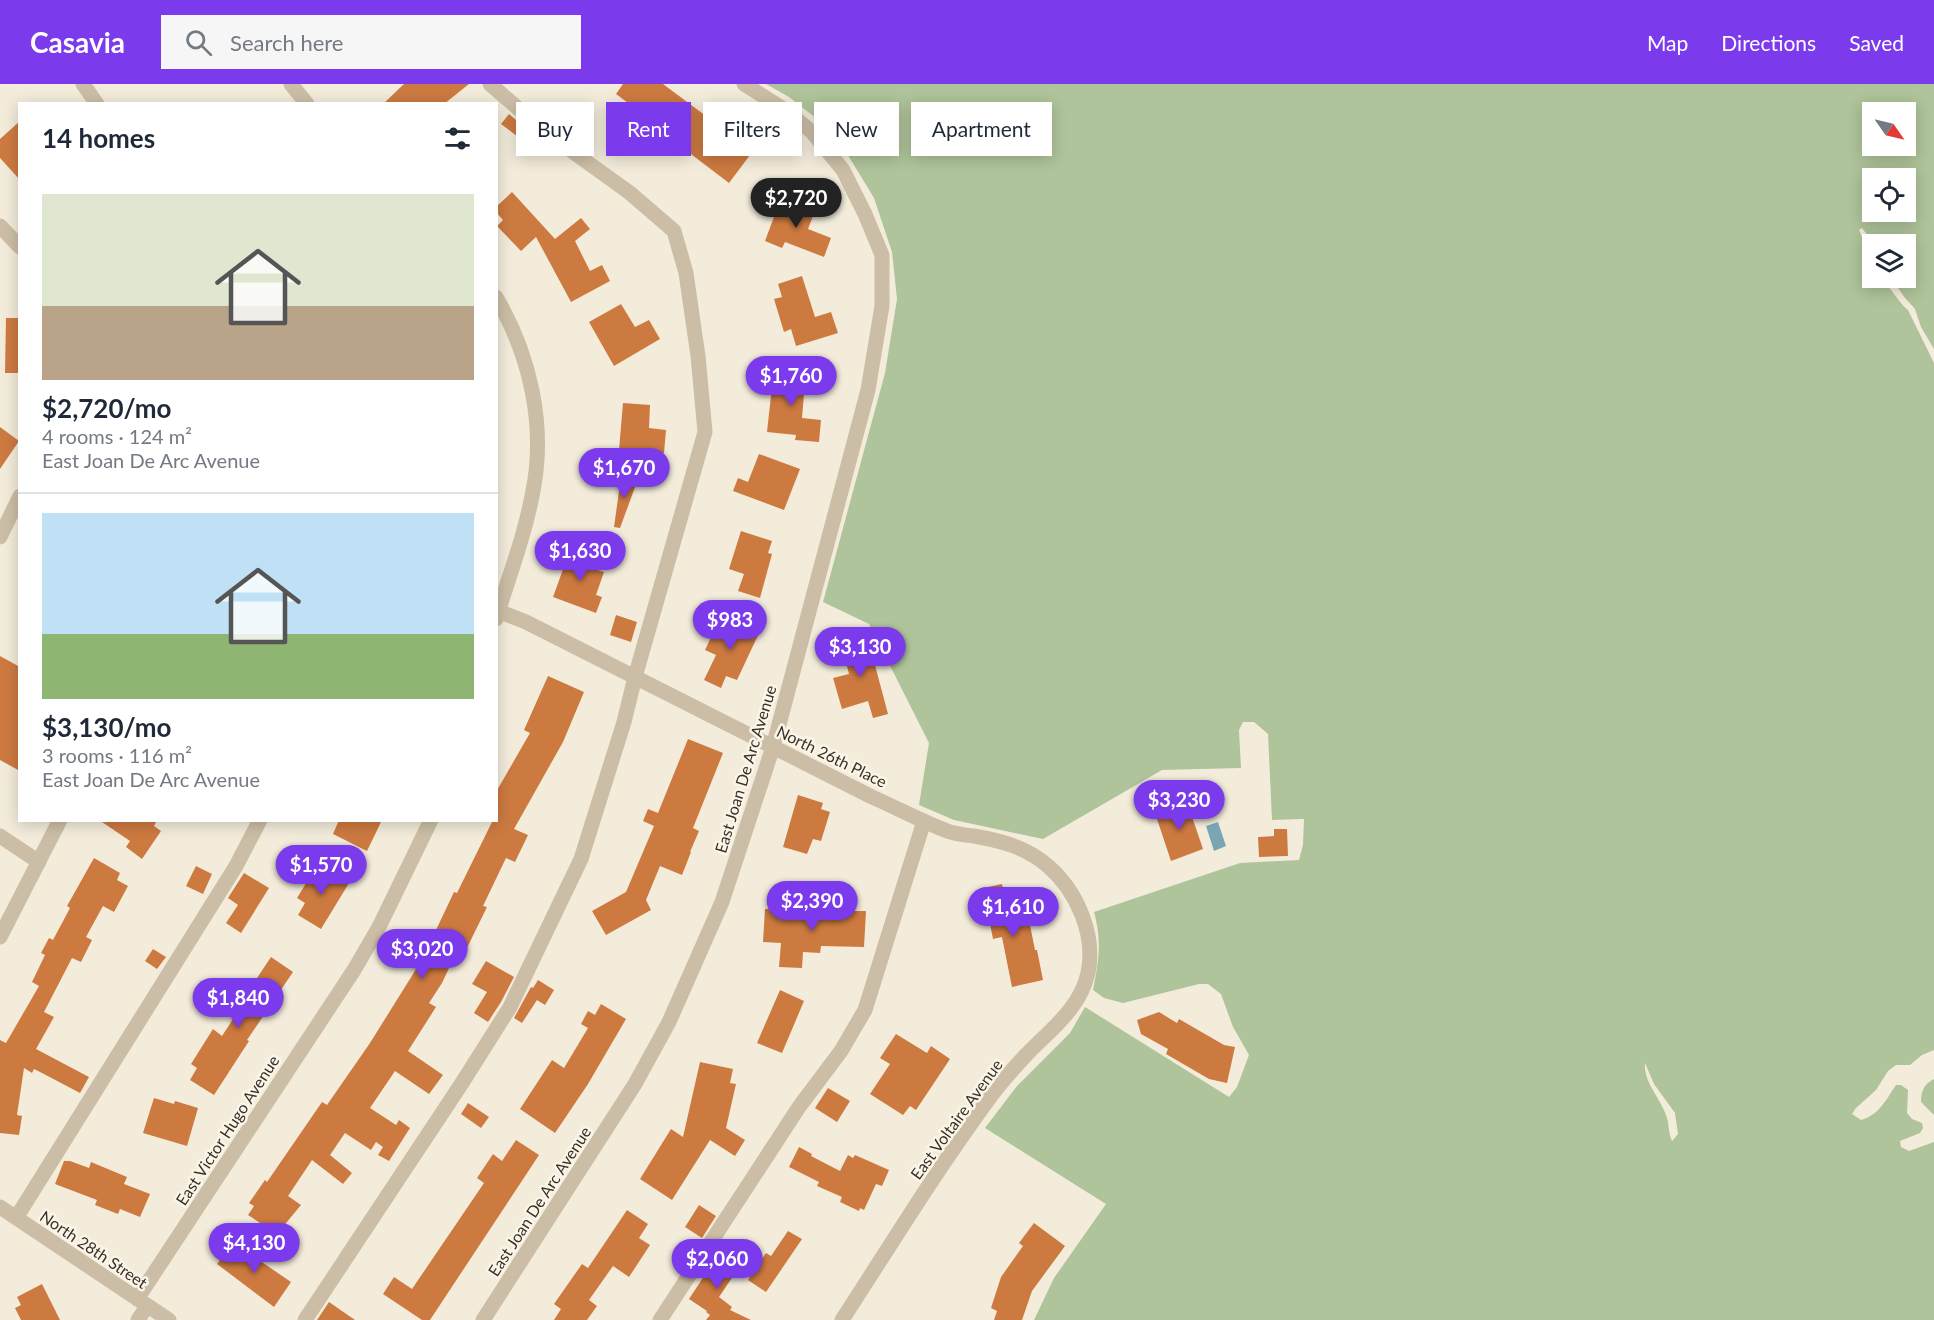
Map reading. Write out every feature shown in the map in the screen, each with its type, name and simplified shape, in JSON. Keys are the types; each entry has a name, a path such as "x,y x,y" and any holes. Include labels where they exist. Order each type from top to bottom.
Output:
{"street":[{"path":"83,84 96,102"},
{"path":"291,84 305,102"},
{"path":"305,1320 510,1007 581,860 624,722 634,677 705,432 698,356 686,273 674,231 630,193 544,131 490,84"},
{"name":"East Joan De Arc Avenue","path":"483,1320 635,1083 669,1022 722,902 773,747 868,390 882,306 882,255 859,198 843,170 803,125 785,110 744,84"},
{"path":"0,226 18,245"},
{"path":"498,301 518,341 534,396 537,460 533,490 522,537 498,610"},
{"path":"0,537 18,500"},
{"name":"North 26th Place","path":"498,613 526,622 924,821 949,832 1002,841 1020,847 1038,857 1050,868 1077,902 1088,939"},
{"path":"660,1320 799,1107 841,1051 865,1010 924,821"},
{"path":"0,938 59,822"},
{"path":"16,1218 236,866 259,822"},
{"name":"East Victor Hugo Avenue","path":"138,1320 142,1303 354,970 384,917 430,822"},
{"path":"0,837 39,862"},
{"name":"East Voltaire Avenue","path":"842,1320 989,1098 1025,1056 1068,1014 1080,993 1088,972 1088,939"},
{"name":"North 28th Street","path":"0,1208 169,1320"}],"green space":[{"path":"766,84 1934,84 1934,349 1921,327 1915,309 1898,288 1916,288 1916,234 1866,234 1862,228 1859,230 1862,237 1862,288 1889,288 1908,310 1934,363 1934,1050 1922,1055 1910,1065 1896,1065 1888,1071 1876,1090 1852,1114 1861,1120 1873,1115 1896,1085 1901,1085 1908,1090 1907,1113 1912,1119 1922,1123 1923,1128 1920,1133 1900,1141 1901,1147 1909,1151 1934,1142 1934,1320 1034,1320 1054,1278 1106,1204 985,1128 1017,1086 1070,1033 1085,1007 1229,1097 1237,1087 1249,1055 1233,1027 1221,994 1208,984 1199,984 1123,1003 1104,998 1093,990 1099,951 1094,912 1240,863 1299,860 1303,845 1304,819 1272,820 1268,734 1254,722 1243,722 1239,730 1241,768 1162,770 1043,839 954,820 919,805 929,743 869,624 823,602 885,373 897,299 892,252 874,198 848,156 899,156 899,102 814,102 814,116 802,107 802,102 795,102","holes":["1645,1063 1654,1084 1675,1113 1678,1134 1672,1141 1666,1114 1647,1078"]},
{"path":"1934,1079 1934,1115 1921,1102 1924,1088"}],"water":[{"path":"1218,822 1226,846 1214,851 1206,826"}],"building":[{"path":"404,84 469,84 446,102 385,102"},
{"path":"623,84 663,84 687,102 627,102 616,94"},
{"path":"691,105 703,114 703,156 749,156 729,183 691,154"},
{"path":"509,114 516,120 516,135 501,124"},
{"path":"18,123 18,178 0,158 0,139"},
{"path":"512,192 555,239 581,218 590,229 575,241 590,271 602,265 610,281 571,302 536,237 521,251 498,227 503,220 498,214 498,205"},
{"path":"781,198 815,211 808,229 831,238 824,257 785,242 782,248 765,241"},
{"path":"802,276 815,317 831,312 838,333 796,346 791,329 784,332 774,299 782,297 778,284"},
{"path":"621,304 635,327 649,320 660,339 614,366 589,322"},
{"path":"6,318 18,318 18,373 5,373"},
{"path":"774,368 806,371 802,418 821,420 819,442 795,440 796,435 767,432"},
{"path":"623,403 650,405 649,428 666,430 664,453 619,450"},
{"path":"0,427 18,442 0,469"},
{"path":"759,454 800,469 784,510 733,491 738,478 748,482"},
{"path":"621,477 638,479 620,528 614,527"},
{"path":"741,531 772,541 768,553 772,554 760,598 738,591 744,574 729,569"},
{"path":"570,550 597,559 594,569 604,572 596,595 602,597 596,613 553,597"},
{"path":"616,615 637,622 631,642 610,635"},
{"path":"730,616 760,631 737,680 726,676 721,688 704,680 716,655 705,650 714,631 721,634"},
{"path":"867,635 888,714 873,718 868,701 842,709 833,678 849,674 841,643"},
{"path":"0,656 18,666 18,770 0,760"},
{"path":"548,676 584,692 563,742 514,829 528,835 515,862 506,858 483,906 487,907 465,952 458,949 442,983 429,1003 436,1007 408,1051 443,1075 429,1094 395,1071 370,1108 396,1125 399,1120 410,1128 389,1161 378,1155 383,1147 376,1142 371,1150 345,1133 330,1155 352,1173 343,1184 312,1160 288,1196 301,1205 277,1234 248,1215 254,1206 249,1203 265,1180 267,1182 322,1102 327,1105 370,1043 428,950 454,892 457,893 492,822 498,822 498,789 530,733 524,730"},
{"path":"688,739 723,753 693,828 699,831 682,875 660,866 646,900 651,910 606,935 592,911 626,892 654,826 643,821 648,809 658,813"},
{"path":"798,795 823,803 821,809 830,812 821,841 813,839 807,854 783,847"},
{"path":"1187,802 1203,849 1171,861 1155,813"},
{"path":"102,822 156,822 154,826 161,831 142,859 126,847 130,841"},
{"path":"338,822 381,822 367,851 333,834"},
{"path":"1274,829 1287,829 1288,856 1259,857 1258,837 1274,836"},
{"path":"94,858 120,873 117,880 128,886 114,912 103,906 86,937 92,940 81,962 72,958 44,1012 54,1017 36,1049 89,1077 80,1093 34,1069 32,1073 24,1068 17,1115 22,1116 19,1135 0,1133 0,1040 6,1043 39,986 32,982 45,955 41,953 49,938 53,940 70,908 67,906"},
{"path":"318,864 349,883 321,929 298,915 305,903 297,898"},
{"path":"196,866 212,874 203,894 186,886"},
{"path":"244,873 269,888 241,933 226,923 238,905 228,898"},
{"path":"1002,884 1008,911 1024,908 1027,925 1030,925 1035,950 1037,950 1043,980 1012,987 1002,937 993,939 983,888"},
{"path":"765,909 840,913 840,911 866,911 864,947 821,946 820,953 803,952 802,968 779,967 781,943 763,942"},
{"path":"153,949 166,957 157,969 145,961"},
{"path":"271,957 293,972 247,1040 249,1041 214,1095 190,1080 197,1068 191,1064 213,1029 222,1036 237,1013 235,1011"},
{"path":"486,961 514,977 488,1022 474,1013 487,992 472,984"},
{"path":"538,980 554,990 545,1005 537,1000 522,1023 514,1018 531,987 533,988"},
{"path":"780,990 804,1001 782,1053 757,1043"},
{"path":"601,1004 626,1019 588,1084 555,1133 520,1109 552,1060 564,1068 588,1028 581,1024 588,1011 595,1015"},
{"path":"1159,1012 1177,1023 1179,1019 1224,1045 1235,1047 1227,1083 1209,1079 1166,1054 1168,1049 1141,1034 1137,1020"},
{"path":"896,1034 927,1053 931,1046 950,1059 916,1110 910,1106 903,1115 870,1094 890,1064 880,1058"},
{"path":"700,1062 733,1069 730,1083 736,1084 726,1128 745,1140 735,1156 710,1140 672,1200 640,1179 671,1129 683,1137"},
{"path":"828,1088 850,1101 837,1122 815,1108"},
{"path":"154,1098 198,1108 187,1146 143,1133"},
{"path":"468,1103 489,1117 481,1128 461,1114"},
{"path":"516,1140 539,1155 430,1320 422,1320 383,1294 394,1277 412,1289 484,1183 477,1178 493,1154 502,1161"},
{"path":"799,1147 840,1171 848,1155 853,1158 855,1155 889,1170 882,1186 876,1184 864,1210 860,1208 859,1211 840,1202 842,1197 817,1186 819,1182 789,1167"},
{"path":"64,1161 89,1168 91,1162 127,1177 124,1184 150,1194 140,1217 120,1209 118,1214 95,1205 97,1200 55,1184"},
{"path":"699,1205 716,1216 702,1238 685,1227"},
{"path":"627,1210 648,1224 639,1238 650,1245 629,1277 613,1266 589,1300 597,1306 587,1320 554,1320 561,1309 554,1304 582,1264 588,1268"},
{"path":"1034,1223 1065,1246 1032,1291 1022,1320 994,1320 997,1311 991,1308 1001,1277 1023,1246 1019,1243"},
{"path":"788,1231 802,1239 766,1292 748,1280 766,1253 771,1256"},
{"path":"234,1243 291,1282 274,1307 217,1264"},
{"path":"720,1252 740,1266 719,1297 732,1307 730,1310 751,1320 706,1320 710,1315 707,1311 689,1299"},
{"path":"42,1284 60,1320 21,1320 15,1308 21,1305 17,1297"},
{"path":"329,1302 355,1320 317,1320"}]}
